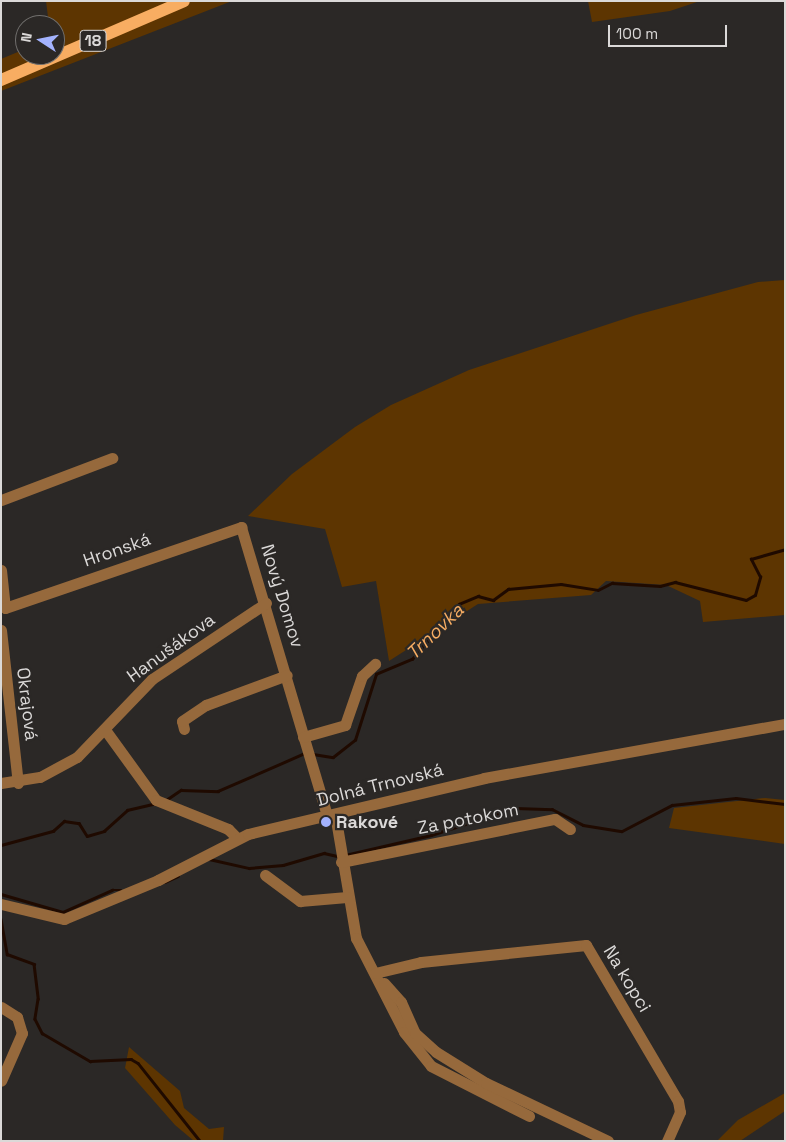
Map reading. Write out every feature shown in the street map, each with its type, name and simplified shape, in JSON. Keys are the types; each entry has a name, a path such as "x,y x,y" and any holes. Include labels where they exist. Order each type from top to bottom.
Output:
{"main road":[{"name":"18","path":"1,80 184,1"}],"street":[{"path":"1,500 112,458"},
{"name":"Nový Domov","path":"241,527 287,675 307,754 331,815"},
{"name":"Hronská","path":"3,614 241,527"},
{"path":"1,570 3,614"},
{"name":"Hanušákova","path":"1,783 18,783 77,757 106,731 112,716 152,679 266,603"},
{"name":"Okrajová","path":"1,630 3,687 18,783"},
{"path":"303,737 345,725 362,676 375,664"},
{"name":"Nový Domov","path":"184,729 182,721 206,704 287,675"},
{"name":"Dolná Trnovská","path":"1,904 64,919 125,891 158,880 237,838 484,778 785,724"},
{"path":"106,731 160,803 228,829 237,838"},
{"path":"331,815 341,858 346,897 356,938 404,1032 431,1066 529,1116"},
{"name":"Za potokom","path":"341,858 555,819 570,829"},
{"path":"265,875 300,902 346,897"},
{"name":"Na kopci","path":"374,972 421,962 586,945 678,1101 680,1112 667,1141"},
{"path":"374,972 401,1002 415,1032 436,1052 486,1083 608,1141"},
{"path":"1,1007 17,1017 22,1033 1,1081"},
{"path":"463,1084 486,1083"}],"shaded area":[{"path":"46,1 232,1 1,91 1,59 15,53 15,65 65,65 65,15 48,15"},
{"path":"588,1 700,1 670,11 592,22"},
{"path":"785,280 785,615 703,622 700,601 666,585 606,581 591,595 478,604 389,661 376,581 342,587 325,529 248,516 292,474 355,427 391,405 469,370 636,315 758,282"},
{"path":"765,798 785,800 785,844 669,828 674,808"},
{"path":"129,1047 180,1091 184,1108 209,1129 224,1127 223,1141 194,1141 175,1125 125,1068"},
{"path":"785,1093 785,1111 740,1141 717,1141 738,1120"}],"waterway":[{"name":"Trnovka","path":"313,754 333,757 355,740 376,674 412,659 459,604 478,596 493,600 508,589 561,584 598,590 612,583 660,586 675,582 746,600 755,595 760,577 751,559 785,549"},
{"name":"Trnovka","path":"166,800 181,790 218,791 305,753"},
{"path":"345,855 431,835 515,808 552,809 583,825 622,831 672,805 736,798 785,804"},
{"name":"Trnovka","path":"1,845 53,831 64,821 79,823 87,836 104,831 127,810 154,804"},
{"path":"209,859 249,868 283,865 324,853 337,856"},
{"path":"165,882 178,876"},
{"path":"1,894 63,912 112,890 121,890"},
{"path":"1,919 7,954 34,964 38,999 35,1019 42,1033 90,1061 131,1059 138,1063 200,1141"}],"place":[{"name":"Rakové","path":"326,822"}]}
